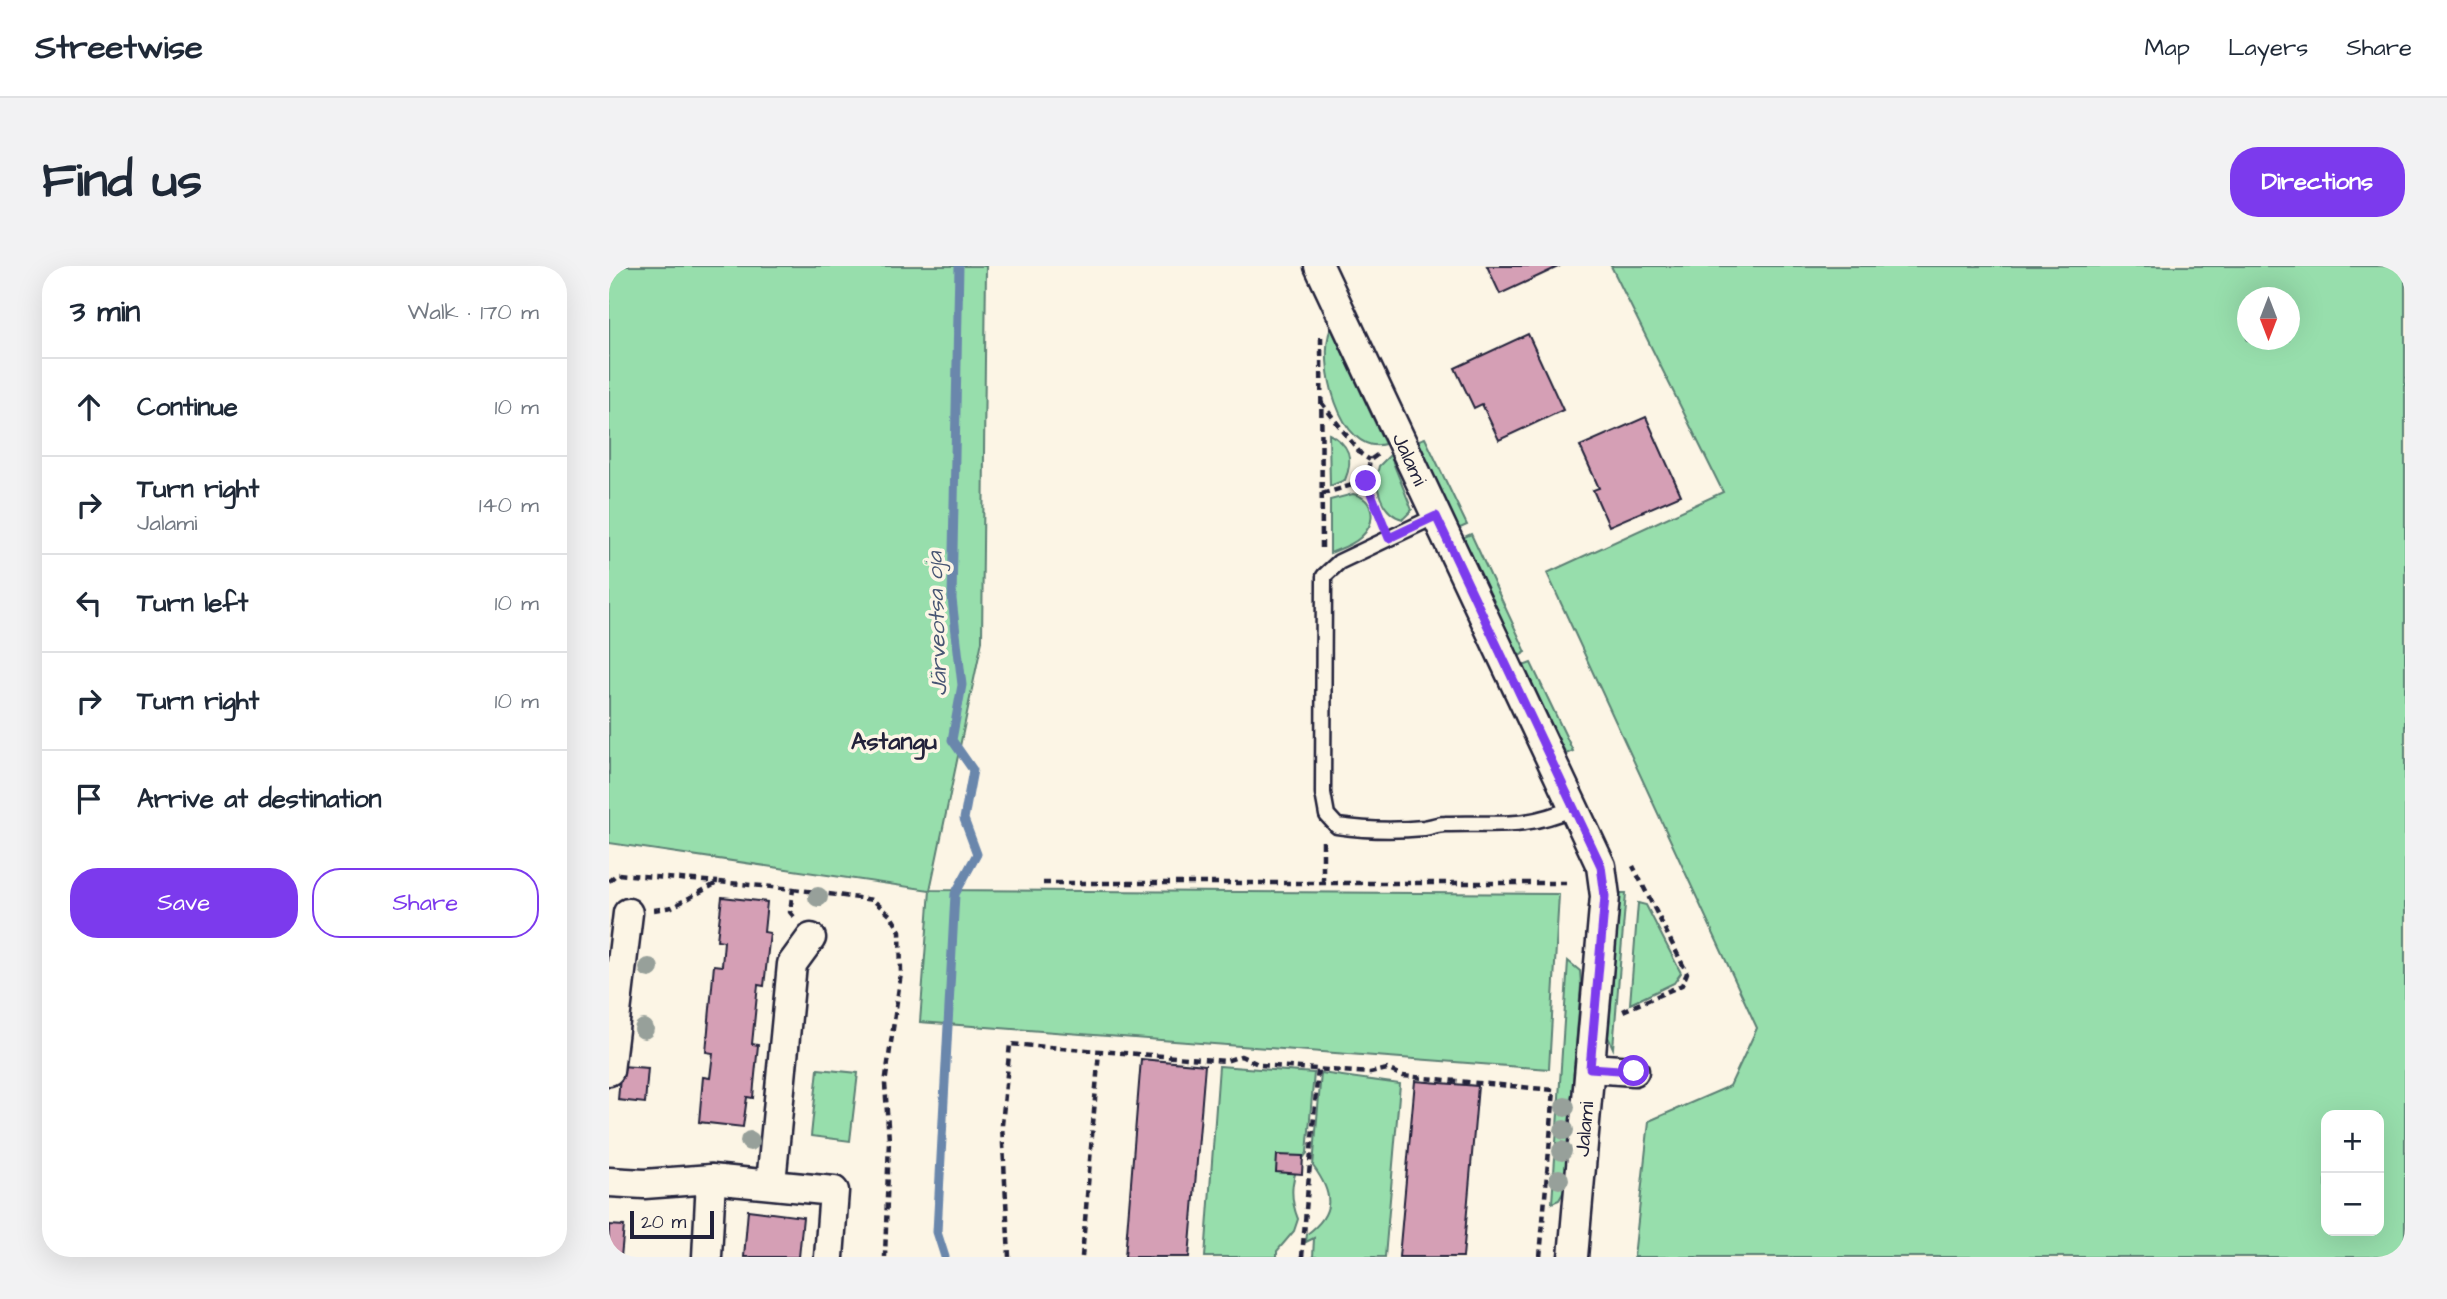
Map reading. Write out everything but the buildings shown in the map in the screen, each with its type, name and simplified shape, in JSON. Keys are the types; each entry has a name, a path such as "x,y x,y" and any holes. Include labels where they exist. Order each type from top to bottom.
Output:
{"street":[{"name":"Jalami","path":"1319,266 1601,866 1605,896 1573,1257"},
{"path":"609,1071 628,913"},
{"path":"771,1183 792,964 811,938"},
{"path":"1590,1068 1634,1071"},
{"path":"707,1257 711,1179"},
{"path":"609,1182 644,1184 711,1179 834,1191 829,1257"}],"lane":[{"path":"1436,516 1339,562 1324,576 1323,793 1328,815 1336,826 1358,830 1442,824 1522,824 1543,821 1573,808"}],"path":[{"path":"1321,331 1322,553"},
{"path":"1321,402 1361,454 1370,460"},
{"path":"1377,454 1370,460 1366,481 1389,538"},
{"path":"1322,494 1366,481"},
{"path":"1623,1011 1682,985 1687,973 1633,866"},
{"path":"609,881 617,874 638,874 793,889 873,900 891,916 900,931 901,973 885,1084 888,1140 885,1257"},
{"path":"628,913 672,907 719,882"},
{"path":"1043,883 1570,883"},
{"path":"793,889 790,912 811,938"},
{"path":"1010,1257 1002,1125 1010,1044 1226,1061 1241,1056 1261,1065 1370,1073 1387,1069 1403,1076 1554,1090 1540,1257"},
{"path":"1082,1257 1099,1051"},
{"path":"1302,1257 1318,1069"}],"green space":[{"path":"609,266 986,266 982,641 930,890 609,843"},
{"path":"1611,266 2405,266 2405,1257 1634,1257 1649,1121 1730,1086 1757,1028 1547,573 1723,492"},
{"path":"1331,328 1385,444 1369,444 1355,436 1335,403 1327,361 1327,342"},
{"path":"1329,434 1346,447 1349,459 1345,480 1330,486"},
{"path":"1425,438 1467,525 1458,529 1416,441"},
{"path":"1390,455 1412,510 1403,519 1389,511 1378,490 1379,466"},
{"path":"1353,494 1366,501 1369,506 1370,525 1358,540 1330,553 1330,500"},
{"path":"1471,534 1526,652 1519,656 1462,538"},
{"path":"1531,663 1573,751 1566,754 1523,666"},
{"path":"930,890 1559,894 1549,1069 920,1022"},
{"path":"1620,893 1626,893 1613,1048 1608,1037"},
{"path":"1638,903 1646,905 1681,973 1674,983 1630,1004"},
{"path":"1568,961 1580,971 1581,985 1564,1191 1559,1200 1552,1203"},
{"path":"1219,1066 1314,1073 1307,1153 1294,1176 1292,1193 1298,1219 1294,1231 1277,1251 1277,1257 1205,1257"},
{"path":"818,1069 858,1073 850,1141 811,1136"},
{"path":"1321,1073 1400,1084 1385,1257 1313,1257 1314,1238 1306,1242 1307,1234 1323,1218 1328,1202 1325,1185 1313,1166"}],"waterway":[{"name":"Järveotsa oja","path":"945,1257 937,1232 955,894 977,854 964,819 973,770 952,740 962,685 952,599 959,266"}],"district":[{"name":"Astangu","path":"894,741"}],"route":[{"path":"1366,481 1389,538 1436,516 1601,866 1605,896 1590,1068 1634,1071"}]}
